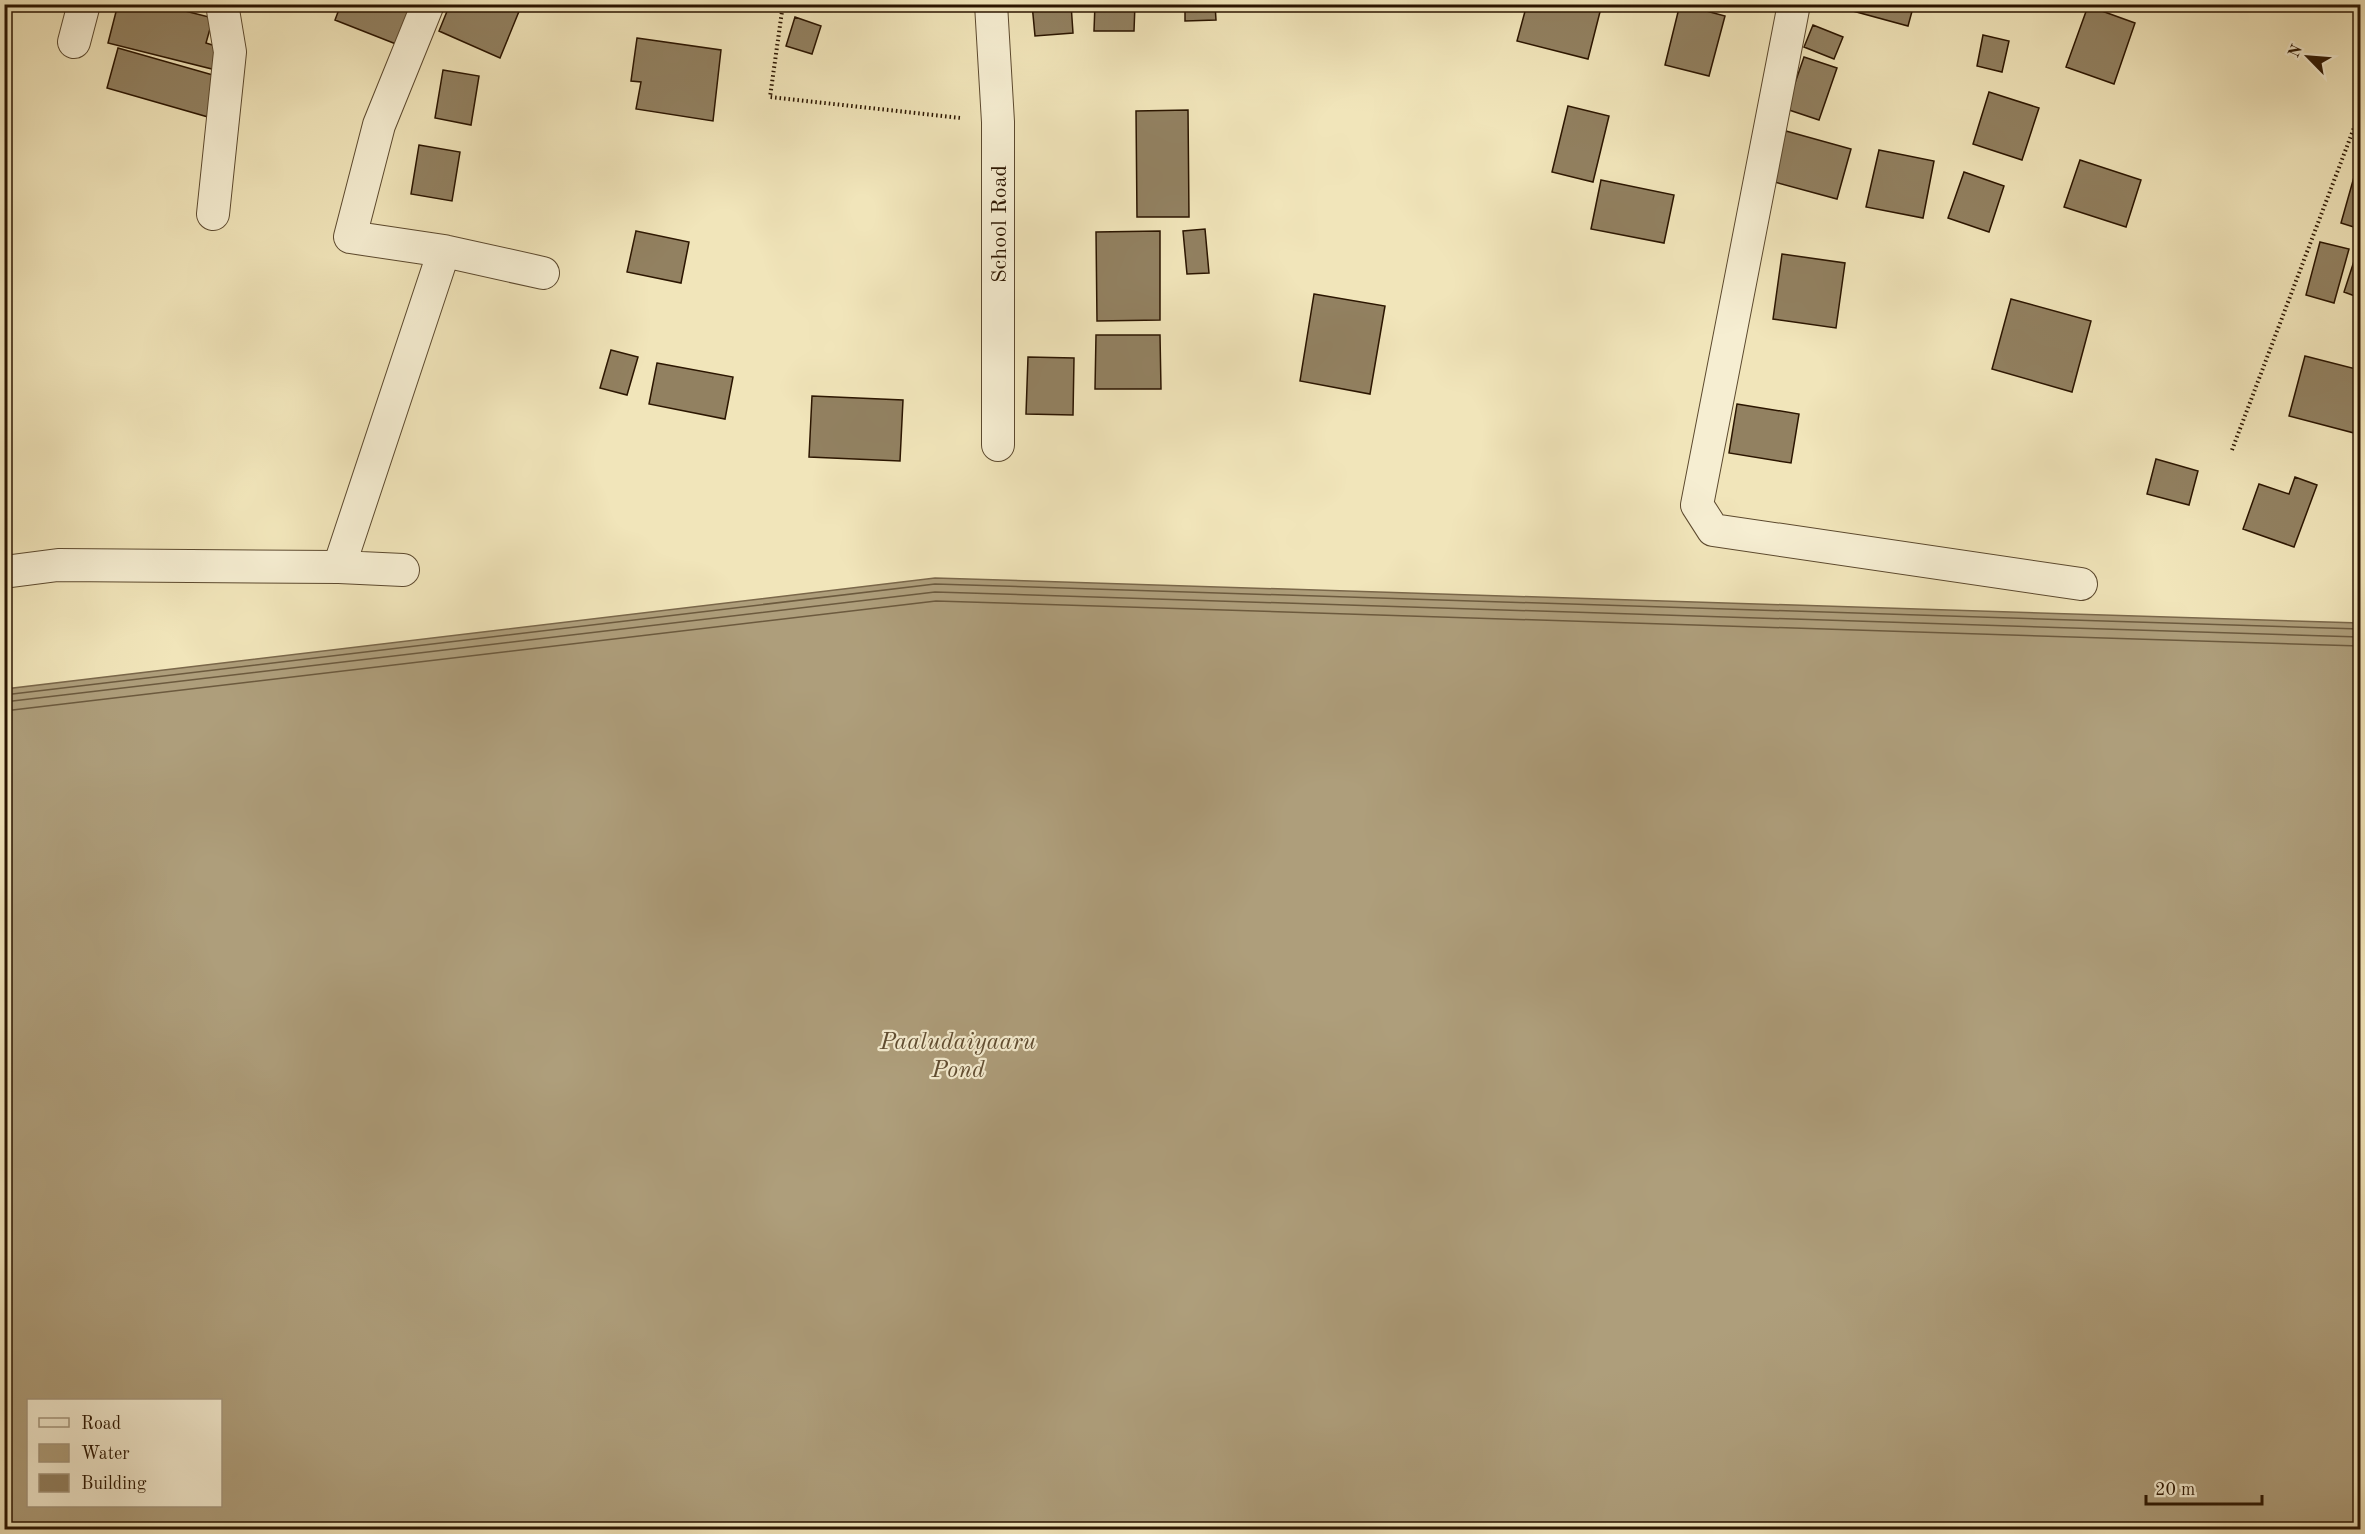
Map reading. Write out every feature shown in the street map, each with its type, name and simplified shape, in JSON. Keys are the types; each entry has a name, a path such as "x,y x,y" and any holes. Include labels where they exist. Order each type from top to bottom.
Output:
{"street":[{"path":"74,42 84,4"},
{"path":"213,214 230,52 222,4"},
{"path":"428,4 379,125 350,237 444,251 543,273"},
{"name":"School Road","path":"991,4 998,122 998,444"},
{"path":"1794,4 1697,505 1713,530 2081,584"},
{"path":"339,567 444,251"},
{"path":"4,572 58,565 339,567 403,570"}],"path":[{"path":"783,4 770,97 998,122"},
{"path":"2232,450 2361,112"}],"water":[{"name":"Paaludaiyaaru Pond","path":"935,578 2360,623 2360,1529 5,1529 5,689"}],"building":[{"path":"118,4 157,4 213,18 206,43 222,48 216,70 108,43"},
{"path":"341,4 418,4 401,46 335,20"},
{"path":"450,4 522,4 500,58 439,31"},
{"path":"1032,4 1071,4 1073,33 1035,36"},
{"path":"1095,4 1135,4 1134,31 1094,31"},
{"path":"1185,4 1215,4 1216,20 1185,21"},
{"path":"1527,4 1602,4 1588,59 1517,41"},
{"path":"1680,4 1725,16 1709,76 1665,65"},
{"path":"1827,4 1914,4 1908,26"},
{"path":"2088,6 2135,23 2114,84 2066,67"},
{"path":"795,17 821,26 812,54 786,46"},
{"path":"1813,25 1843,37 1834,59 1804,47"},
{"path":"1983,35 2009,41 2002,72 1977,66"},
{"path":"637,38 721,50 713,121 636,109 641,82 631,81"},
{"path":"118,48 227,79 215,119 107,88"},
{"path":"1804,57 1837,68 1819,120 1786,109"},
{"path":"443,70 479,76 471,125 435,118"},
{"path":"1989,92 2039,108 2022,160 1973,144"},
{"path":"1568,106 1609,116 1593,182 1552,172"},
{"path":"1188,110 1189,217 1137,217 1136,111"},
{"path":"1786,131 1851,149 1837,199 1771,181"},
{"path":"419,145 460,152 452,201 411,194"},
{"path":"1879,150 1934,161 1923,218 1866,207"},
{"path":"2080,160 2141,180 2126,227 2064,207"},
{"path":"1964,172 2004,186 1989,232 1948,218"},
{"path":"2354,177 2360,179 2360,229 2341,223"},
{"path":"1601,180 1674,195 1664,243 1591,229"},
{"path":"1205,229 1209,273 1187,274 1183,231"},
{"path":"636,231 689,242 681,283 627,272"},
{"path":"1160,231 1160,320 1097,321 1096,232"},
{"path":"2320,242 2349,249 2334,303 2306,295"},
{"path":"1782,254 1845,263 1836,328 1773,319"},
{"path":"2356,255 2360,256 2360,298 2344,292"},
{"path":"1314,294 1385,306 1370,394 1300,381"},
{"path":"2011,299 2091,321 2072,392 1992,369"},
{"path":"1096,335 1160,335 1161,389 1095,389"},
{"path":"611,350 638,357 627,395 600,388"},
{"path":"2305,356 2360,370 2360,408 2354,433 2289,416"},
{"path":"1028,357 1074,358 1073,415 1026,414"},
{"path":"657,363 733,377 725,419 649,404"},
{"path":"812,396 903,400 900,461 809,457"},
{"path":"1737,404 1799,414 1791,463 1729,453"},
{"path":"2156,459 2198,471 2189,505 2147,494"},
{"path":"2295,477 2317,485 2294,547 2243,529 2259,484 2289,494"}]}
